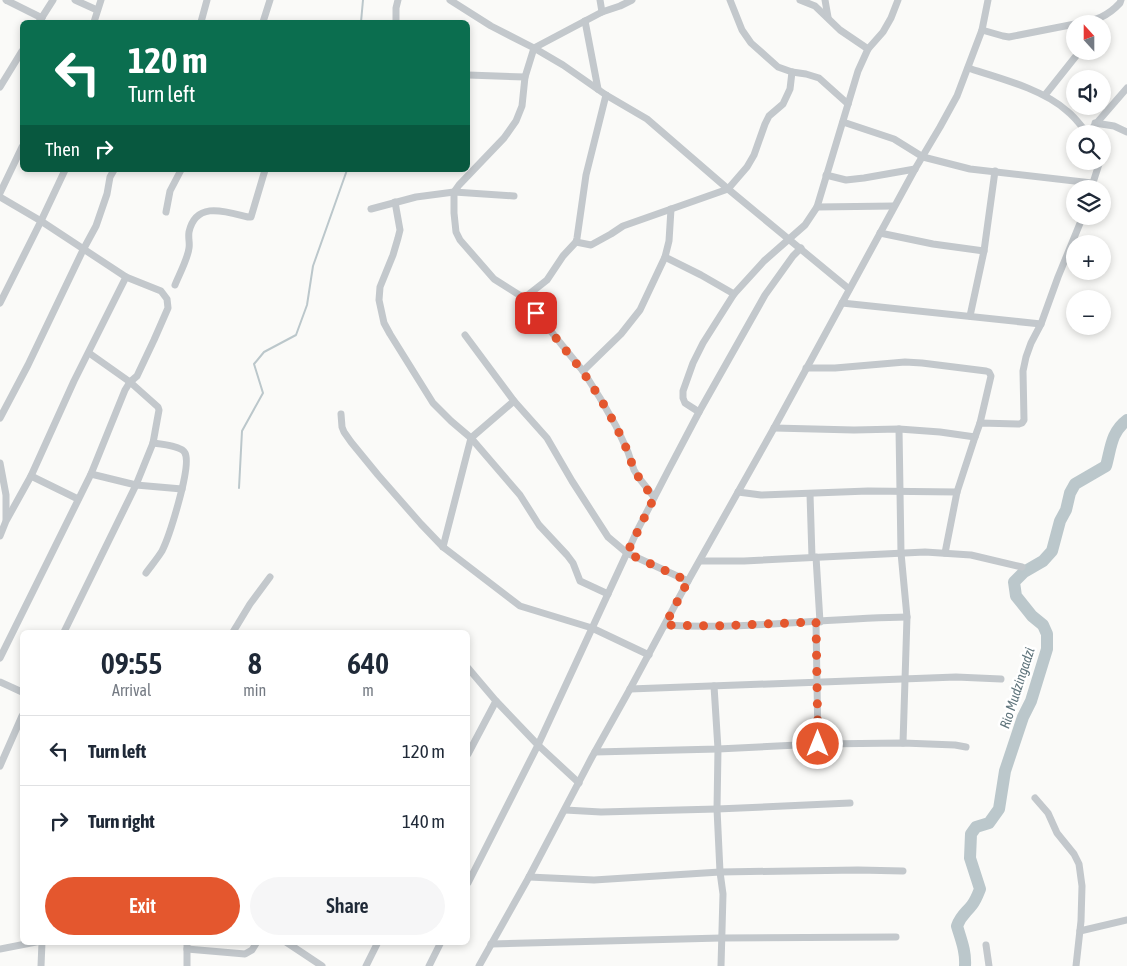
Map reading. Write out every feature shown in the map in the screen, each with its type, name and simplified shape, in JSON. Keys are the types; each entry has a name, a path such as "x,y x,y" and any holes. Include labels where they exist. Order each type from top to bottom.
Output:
{"street":[{"path":"6,0 40,20 53,0"},
{"path":"75,0 97,10"},
{"path":"94,20 101,0"},
{"path":"202,20 207,0"},
{"path":"265,20 270,0"},
{"path":"396,20 398,0"},
{"path":"450,0 491,26 563,65 606,95 647,119 849,289"},
{"path":"600,0 602,12"},
{"path":"632,0 602,12 534,48 525,77 522,106 516,121 504,138 454,192 454,212 456,232 460,240 494,278 524,298 583,372 616,426 638,478 654,498"},
{"path":"730,0 742,30 751,43 778,67 819,78 848,104"},
{"path":"800,0 814,6 840,30 868,49"},
{"path":"825,0 828,18"},
{"path":"699,412 685,403 682,398 693,363 703,343 734,294 764,261 805,225 817,207 858,71 868,49 891,18 898,0"},
{"path":"479,966 894,206 957,96 982,30 988,0"},
{"path":"1106,15 1122,1"},
{"path":"585,21 598,89"},
{"path":"982,30 1009,37 1066,26"},
{"path":"0,87 20,54"},
{"path":"1044,96 1073,60"},
{"path":"968,68 1044,96 1066,110 1080,125"},
{"path":"576,242 591,245 622,226 728,189 747,167 754,155 769,116 783,104 790,89 792,72"},
{"path":"470,75 525,77"},
{"path":"1095,124 1127,88"},
{"path":"524,298 544,283 578,238 586,175 606,95"},
{"path":"843,122 894,140 923,157 970,169 1066,182"},
{"path":"1095,124 1114,126 1127,132"},
{"path":"0,194 20,151"},
{"path":"826,175 846,180 915,169"},
{"path":"0,303 64,172"},
{"path":"0,418 96,226 113,172"},
{"path":"166,212 170,191 180,172"},
{"path":"175,285 189,249 189,233 194,220 202,214 213,210 251,217 264,172"},
{"path":"970,316 984,251 995,172"},
{"path":"371,209 416,197 454,192 514,196"},
{"path":"0,198 41,221 126,277 161,291 167,299 168,308 137,376 125,390 91,474 0,658"},
{"path":"395,202 400,230 380,287 379,300 384,323 433,403 471,438 520,495 539,525 573,563 580,581 608,594"},
{"path":"817,207 894,206"},
{"path":"583,372 634,320 640,310 664,257 669,241 671,209"},
{"path":"980,423 1019,424 1024,420 1023,371 1026,357 1041,324 1079,225"},
{"path":"880,233 933,244 984,251"},
{"path":"470,879 538,745 654,498 764,295 800,248"},
{"path":"664,257 734,294"},
{"path":"0,536 6,521 31,476 74,380 126,277"},
{"path":"842,303 1041,324"},
{"path":"465,335 514,401 547,438 608,536 627,553 688,581"},
{"path":"65,630 136,485 153,443 159,410 130,382 88,352"},
{"path":"806,368 835,368 904,362 989,372 991,376 980,423 957,492 945,553"},
{"path":"443,547 471,438 514,401"},
{"path":"342,414 342,427 351,442 384,482 443,547 520,606 592,628 649,655"},
{"path":"774,428 898,429 975,437"},
{"path":"898,429 901,553 907,617 903,743"},
{"path":"146,573 165,543 182,490 187,458 185,452 180,449 153,443"},
{"path":"0,462 6,495 6,521"},
{"path":"91,474 136,485 182,490"},
{"path":"31,476 78,499"},
{"path":"738,492 761,496 868,491 957,492"},
{"path":"810,494 818,622 818,744"},
{"path":"700,561 945,553 971,555 1022,567"},
{"path":"234,630 270,577"},
{"path":"665,625 714,626 907,617"},
{"path":"470,670 538,745 579,783"},
{"path":"630,689 956,677 1001,679"},
{"path":"0,682 20,691"},
{"path":"714,686 718,749 717,809 723,894 721,966"},
{"path":"470,750 496,701"},
{"path":"0,766 20,721"},
{"path":"595,752 903,743 955,745 966,748"},
{"path":"1035,798 1048,812 1057,833 1077,858 1079,864 1082,886 1076,966"},
{"path":"565,810 601,812 850,803"},
{"path":"529,877 594,880 720,872 903,871"},
{"path":"1080,931 1127,920"},
{"path":"491,944 721,938 896,937"},
{"path":"0,949 21,945"},
{"path":"41,966 42,945"},
{"path":"187,966 187,946 245,954 252,950 255,945"},
{"path":"290,945 322,966"},
{"path":"366,966 376,945"},
{"path":"429,966 438,945"},
{"path":"986,945 989,966"}],"waterway":[{"path":"361,20 363,0"},
{"path":"239,488 242,431 263,393 254,364 264,352 296,335 307,305 313,266 346,172"},
{"name":"Rio Mudzingadzi","path":"965,966 964,950 957,926 975,901 980,889 970,858 971,834 976,827 989,823 999,809 1005,771 1023,717 1031,701 1047,649 1047,634 1043,625 1032,616 1016,596 1014,582 1024,572 1043,561 1052,551 1060,521 1075,484 1106,466 1115,435 1127,420"}],"route":[{"path":"536,313 583,372 600,398 616,426 638,478 654,498 627,553 688,581 665,625 714,626 816,622 818,744"}]}
